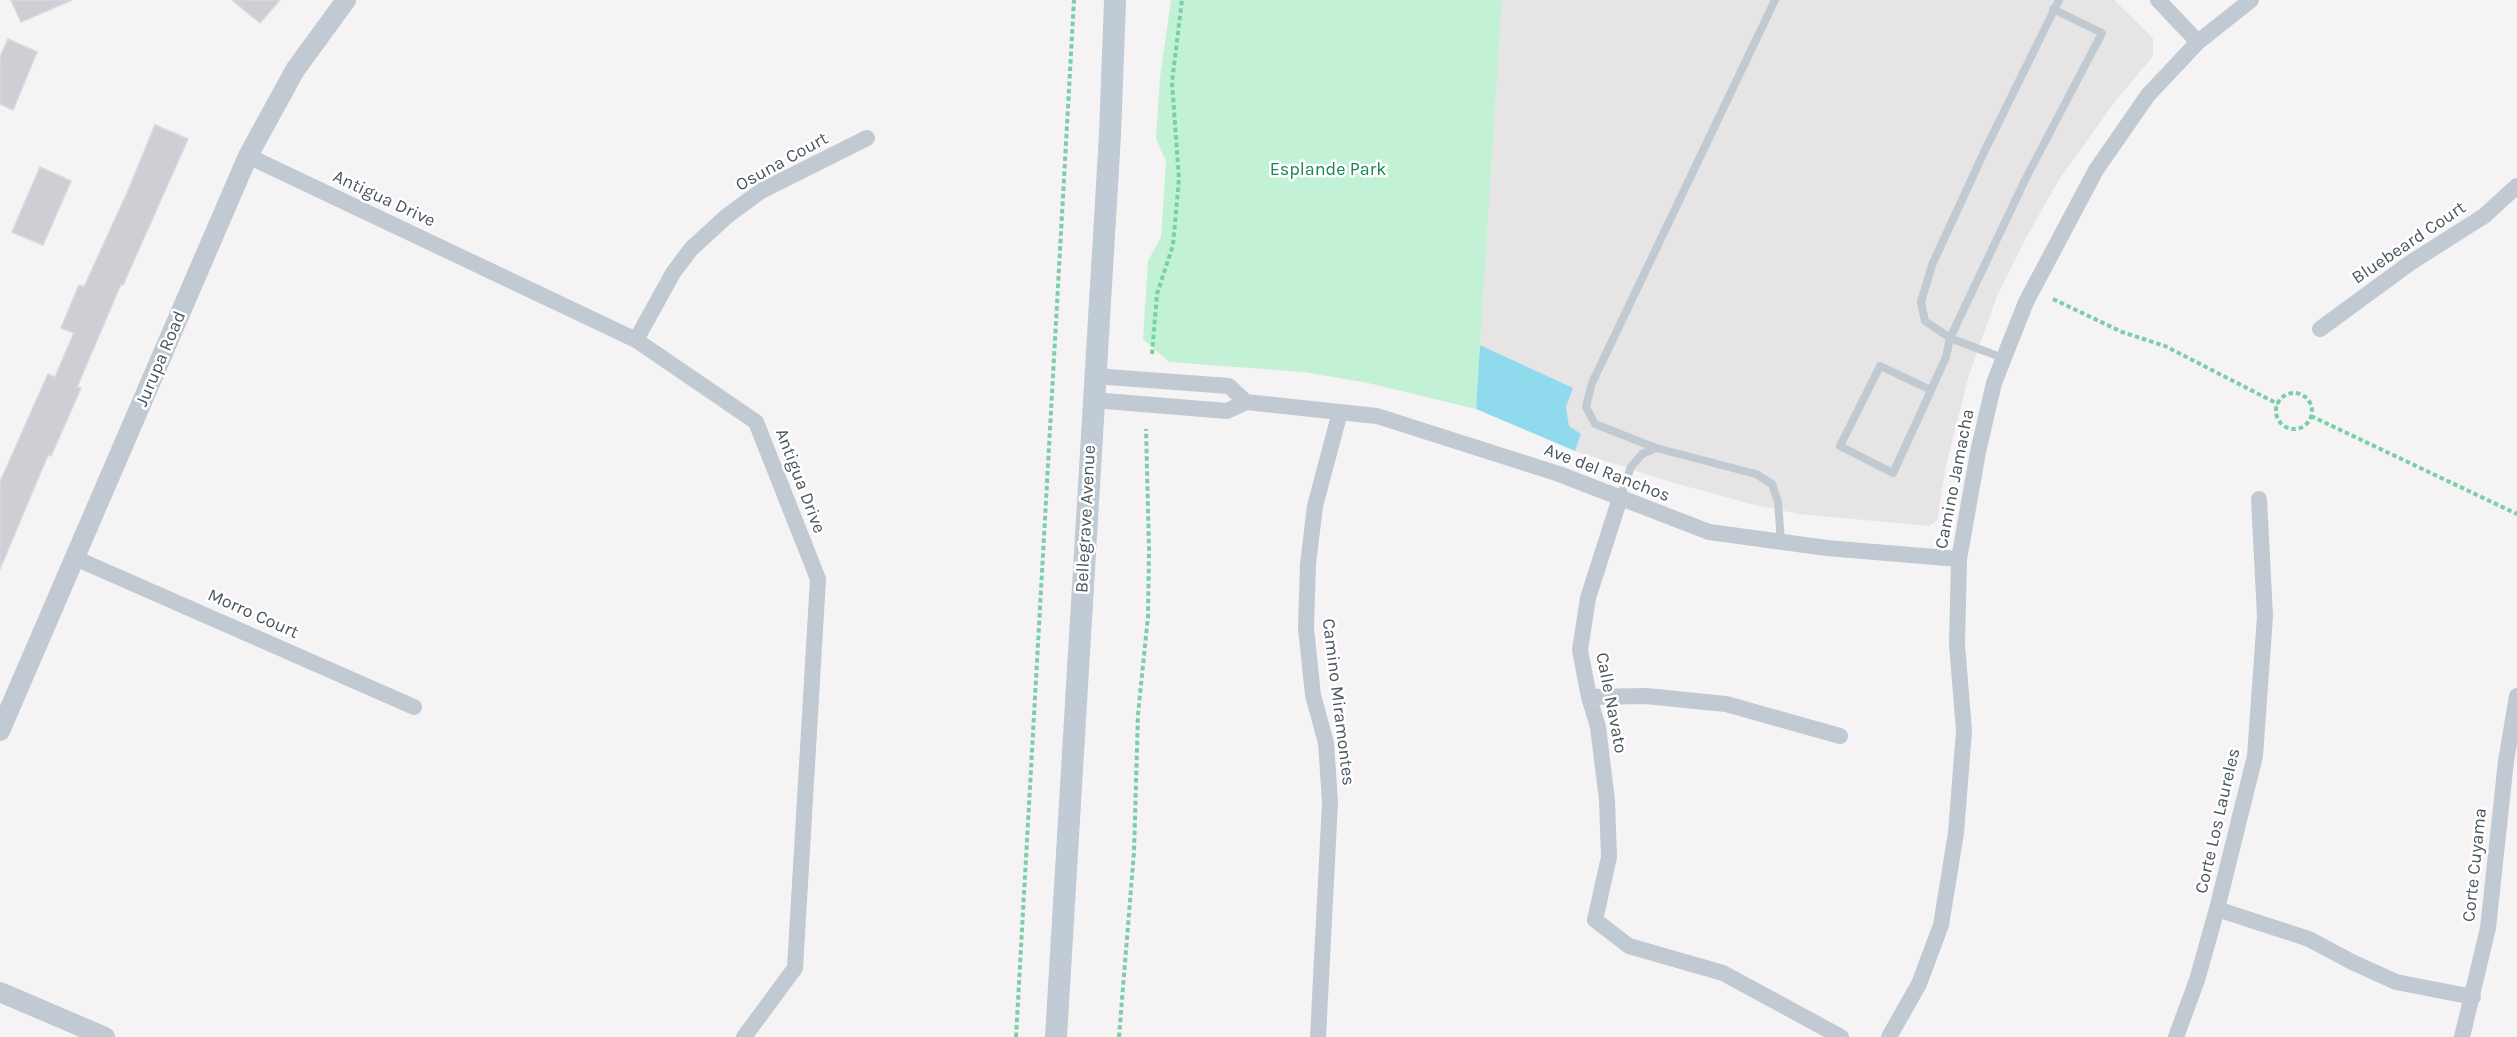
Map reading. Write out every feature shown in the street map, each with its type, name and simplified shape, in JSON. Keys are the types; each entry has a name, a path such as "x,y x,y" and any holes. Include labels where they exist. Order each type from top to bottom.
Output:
{"main road":[{"name":"Bellegrave Avenue","path":"1056,1037 1110,135 1115,0"}],"street":[{"name":"Jurupa Road","path":"0,731 248,156 295,70 346,0"},
{"path":"2158,0 2198,42"},
{"name":"Camino Jamacha","path":"1889,1037 1919,984 1941,926 1956,833 1964,730 1957,644 1959,559 1980,440 1994,383 2026,302 2096,170 2148,94 2198,42 2251,0"},
{"name":"Osuna Court","path":"636,340 673,273 691,249 727,216 761,191 867,138"},
{"name":"Antigua Drive","path":"248,156 636,340 756,422 818,579 795,968 744,1037"},
{"name":"Bluebeard Court","path":"2320,329 2410,263 2484,216 2517,186"},
{"name":"Ave del Ranchos","path":"1094,376 1229,386 1246,402"},
{"name":"Ave del Ranchos","path":"1093,400 1227,411 1246,402 1377,416 1560,474 1709,532 1781,543 1959,559"},
{"name":"Camino Miramontes","path":"1318,1037 1330,802 1326,743 1313,695 1306,628 1308,564 1315,506 1340,412"},
{"name":"Calle Navato","path":"1620,498 1586,608 1580,651 1589,697 1598,727 1608,800 1609,857 1595,920 1629,946 1723,973 1841,1037"},
{"name":"Corte Los Laureles","path":"2176,1037 2197,980 2217,909 2255,756 2265,616 2259,499"},
{"name":"Morro Court","path":"75,558 414,707"},
{"path":"1589,697 1646,696 1726,704 1840,736"},
{"name":"Corte Cuyama","path":"2462,1037 2488,928 2506,761 2517,696"},
{"path":"2217,909 2309,939 2396,982 2473,997"},
{"path":"0,992 105,1037"}],"lane":[{"path":"1775,0 1592,383 1586,407 1595,424 1656,448 1756,474 1772,484 1778,502 1781,543"},
{"path":"2003,358 1950,338 1925,321 1921,302 1932,266 2059,0"},
{"path":"1931,390 1880,366 1840,446 1893,473 1931,390 1946,357 1950,338 2026,178 2102,33 2053,9"},
{"path":"1620,498 1631,468 1642,454 1656,448"}],"path":[{"path":"1016,1037 1074,0"},
{"path":"1152,354 1157,294 1173,245 1179,179 1172,82 1182,0"},
{"path":"2053,298 2122,332 2165,346 2278,404"},
{"path":"2289,393 2300,394 2311,405 2311,416 2305,426 2288,428 2282,425 2276,415 2278,404 2289,393"},
{"path":"2311,416 2517,514"},
{"path":"1119,1037 1134,852 1138,714 1148,617 1146,429"}],"shaded area":[{"path":"1502,0 2114,0 2153,38 2153,56 2114,103 2060,178 1997,296 1969,375 1947,461 1937,520 1929,526 1799,514 1755,505 1674,483 1575,451 1581,434 1569,426 1566,407 1573,388 1480,345"}],"green space":[{"name":"Esplande Park","path":"1171,0 1502,0 1476,409 1368,383 1303,372 1169,362 1143,339 1148,261 1161,237 1166,161 1156,139 1160,78"}],"water":[{"path":"1480,345 1573,388 1566,407 1569,426 1581,434 1575,451 1476,409"}],"building":[{"path":"11,0 72,0 21,22"},
{"path":"232,0 280,0 260,23"},
{"path":"8,39 37,52 13,110 0,104 0,57"},
{"path":"155,125 188,139 123,285 121,284 77,387 81,388 51,456 48,455 0,569 0,482 48,374 55,377 74,333 61,328 79,285 84,287"},
{"path":"40,167 71,181 43,245 12,232"}]}
